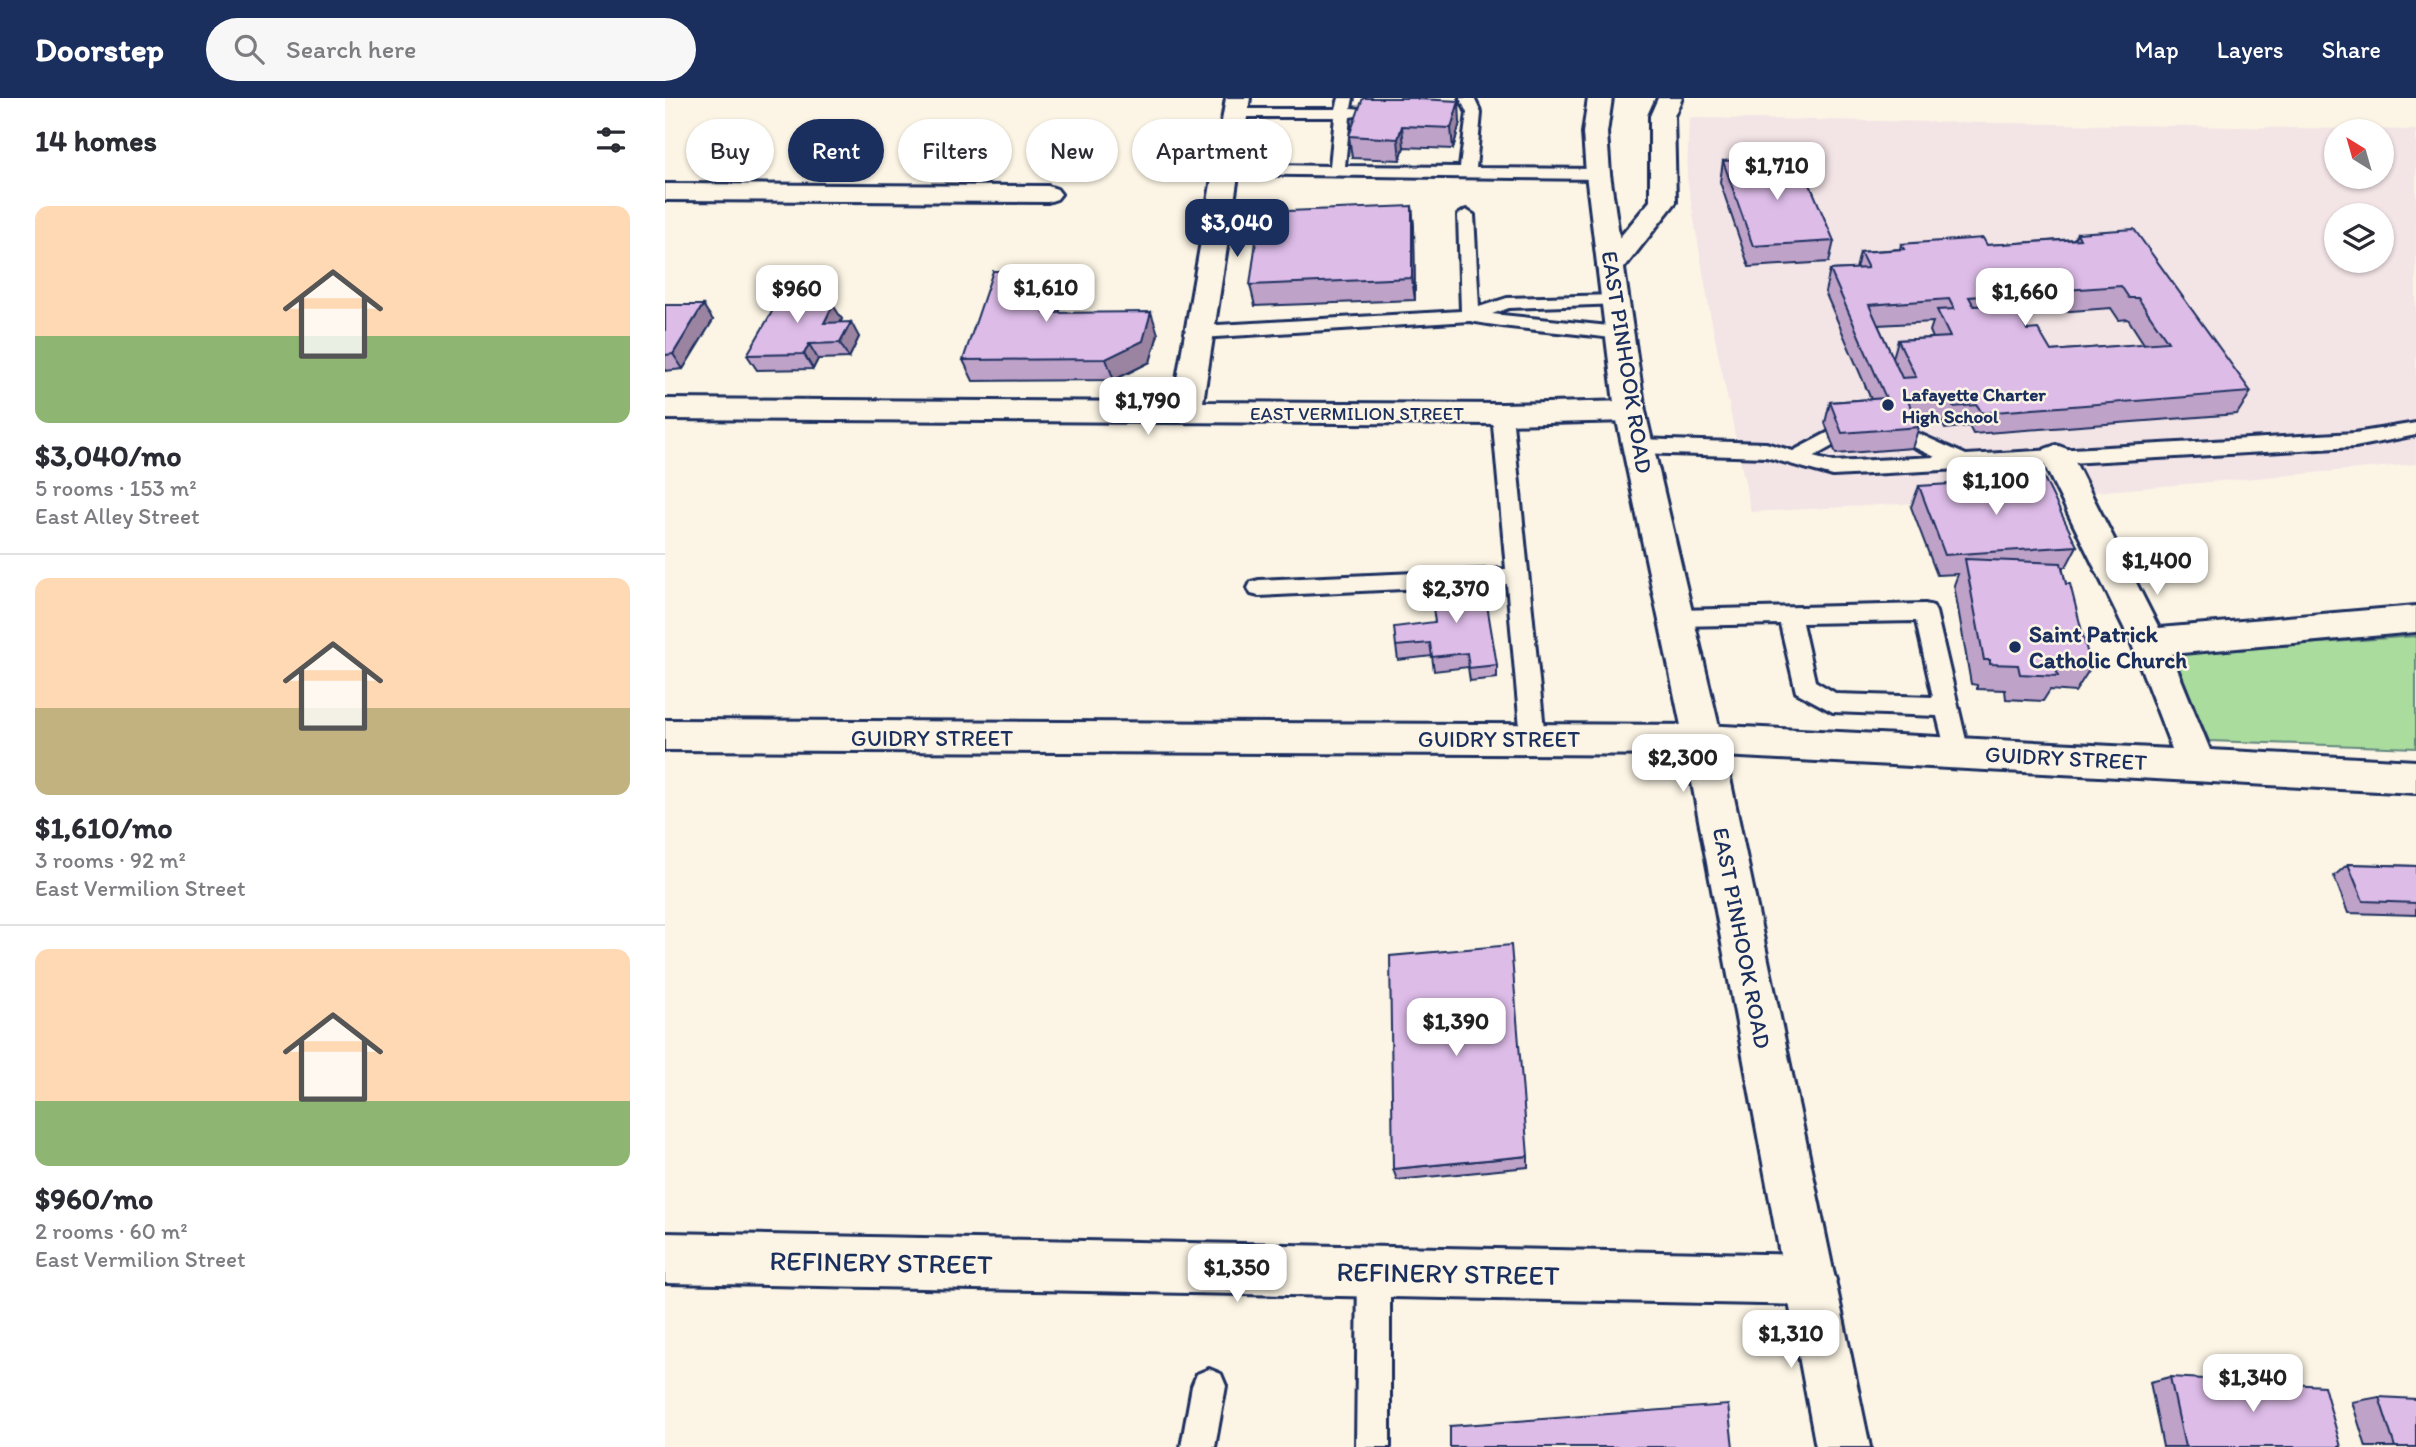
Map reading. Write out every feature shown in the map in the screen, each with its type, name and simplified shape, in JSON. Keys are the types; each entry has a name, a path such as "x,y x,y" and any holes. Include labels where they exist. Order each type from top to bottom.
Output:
{"main road":[{"name":"EAST PINHOOK ROAD","path":"1600,98 1595,133 1598,174 1633,428 1678,618 1843,1447"},
{"path":"1615,300 1663,202 1662,116 1670,98"},
{"path":"1186,412 1225,182"},
{"path":"665,192 1048,194"},
{"name":"EAST VERMILION STREET","path":"665,409 1501,414 1633,428"},
{"path":"2056,456 2149,642 2197,765"},
{"path":"2149,642 2416,619"},
{"name":"GUIDRY STREET","path":"665,735 1703,740 2416,777"},
{"name":"REFINERY STREET","path":"665,1258 1811,1280"}],"lane":[{"path":"1237,105 1344,105 1368,112"},
{"path":"1337,171 1344,105"},
{"path":"1467,108 1467,174"},
{"path":"1292,170 1598,174"},
{"path":"1466,215 1470,316"},
{"path":"1470,316 1507,303 1615,300"},
{"path":"1200,332 1470,316 1510,323 1539,323 1615,300"},
{"path":"1501,414 1533,739"},
{"path":"1633,428 1766,450 1833,469 2355,440 2416,429"},
{"path":"1906,435 1966,462"},
{"path":"1797,457 1831,438"},
{"path":"1259,588 1517,576"},
{"path":"1678,618 1925,612 1957,753"},
{"path":"1789,614 1804,686 1833,703 1948,707"},
{"path":"1373,1447 1374,1272"},
{"path":"1198,1447 1209,1386"}],"shaded area":[{"path":"1689,118 2324,128 2324,189 2394,189 2394,130 2416,130 2416,464 2047,496 1751,512 1711,319 1687,178"}],"green space":[{"path":"2416,636 2416,748 2209,741 2170,654"}],"building":[{"path":"1363,98 1459,101 1451,128 1402,126 1398,139 1349,136"},
{"path":"1798,156 1834,241 1753,246 1723,161"},
{"path":"1412,206 1412,278 1250,285 1260,212"},
{"path":"2134,229 2251,392 1982,413 1977,405 1953,407 1948,398 1908,401 1919,427 1842,433 1830,402 1886,398 1830,270 1868,268 1860,252 1904,249 1901,244 1983,238 1987,245 2080,239 2077,233","holes":["2121,286 2129,298 2138,298 2168,342 2051,351 2038,329 2027,330 2013,304 1974,306 1969,297","1949,299 1954,309 1937,310 1950,337 1898,340 1916,377 1902,378 1869,305"]},
{"path":"993,271 1057,271 1044,313 1151,312 1143,341 1106,359 963,360"},
{"path":"818,283 806,305 833,305 824,323 851,322 840,343 809,344 804,354 747,355 788,284"},
{"path":"665,305 703,305 673,354 665,355"},
{"path":"2044,478 2077,546 1945,555 1919,486"},
{"name":"Saint Patrick Catholic Church","path":"1965,559 2061,563 2066,584 2070,584 2091,667 2055,665 2058,676 2020,674 2018,665 1990,664 1990,660 1984,660"},
{"path":"1483,581 1497,665 1469,668 1467,653 1432,657 1430,643 1396,646 1394,627 1435,622 1430,587"},
{"path":"2348,864 2416,866 2416,903 2363,901"},
{"path":"1511,945 1528,1156 1393,1169 1390,956"},
{"path":"2170,1377 2324,1386 2341,1447 2185,1447"},
{"path":"2379,1397 2416,1399 2416,1447 2395,1447"},
{"path":"1728,1405 1733,1447 1450,1447 1450,1426"}],"place":[{"name":"Lafayette Charter High School","path":"1888,405"},
{"name":"Saint Patrick Catholic Church","path":"2015,647"}]}
